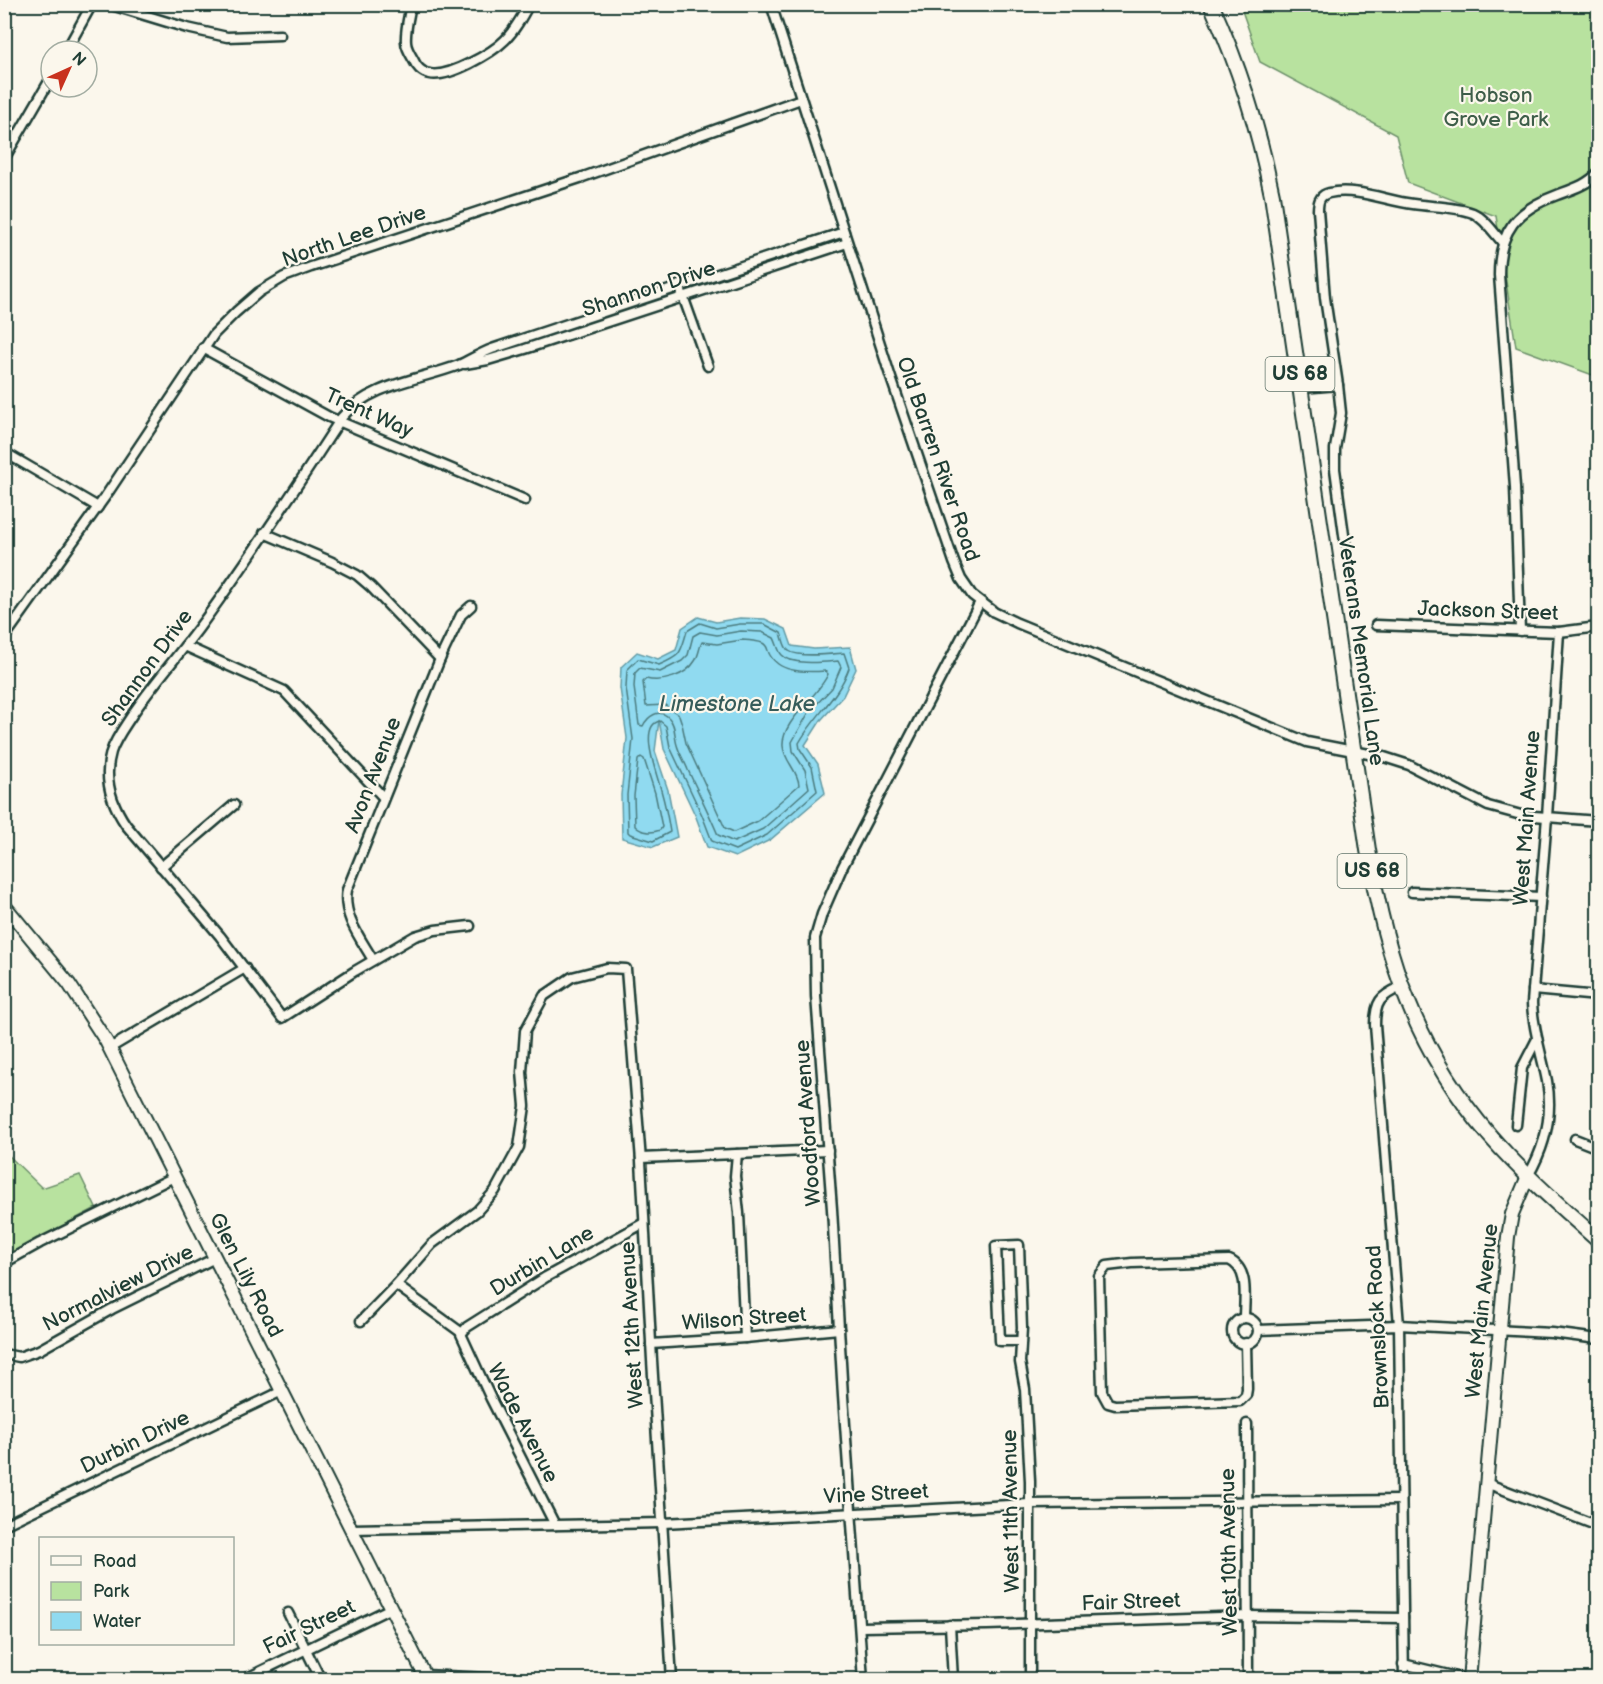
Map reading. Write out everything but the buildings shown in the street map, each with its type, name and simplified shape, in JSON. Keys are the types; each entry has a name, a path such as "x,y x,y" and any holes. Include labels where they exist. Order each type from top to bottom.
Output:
{"main road":[{"name":"Veterans Memorial Lane","path":"1211,4 1237,67 1263,153 1276,216 1354,752 1379,913 1390,956 1401,987 1426,1042 1454,1089 1486,1132 1528,1176 1599,1240"}],"street":[{"path":"73,39 92,4"},
{"path":"108,4 187,28 227,37 280,36"},
{"path":"411,4 406,42 416,64 431,75 459,68 499,46 514,29 529,4"},
{"name":"Old Barren River Road","path":"771,4 847,243 950,552 961,579 980,602 1017,623 1307,742 1384,757 1409,765 1494,808 1521,815 1599,821"},
{"path":"4,159 39,99"},
{"name":"North Lee Drive","path":"4,638 98,507 203,348 224,323 272,284 291,274 583,177 801,99"},
{"path":"1520,631 1515,487 1499,261 1503,243 1514,222 1523,212 1534,204 1582,186 1599,173"},
{"path":"1345,542 1335,469 1335,449 1341,413 1324,298 1318,201 1321,197 1331,193 1350,192 1407,204 1471,212 1486,223 1503,243"},
{"name":"Shannon Drive","path":"373,960 282,1018 245,968 118,813 111,795 108,769 112,750 124,728 156,680 216,605 349,409 368,396 461,364 492,349 844,232"},
{"name":"Shannon Drive","path":"461,364 488,360 847,243"},
{"path":"761,258 765,269"},
{"path":"680,285 708,366"},
{"path":"567,323 570,334"},
{"name":"Trent Way","path":"203,348 339,422 525,500"},
{"path":"1302,388 1338,385"},
{"path":"4,452 98,507"},
{"path":"264,533 357,575 440,659"},
{"name":"Woodford Avenue","path":"863,1680 814,951 818,926 837,879 980,602"},
{"name":"Avon Avenue","path":"373,960 351,920 345,900 383,797 440,659 461,615 471,606"},
{"name":"Jackson Street","path":"1376,625 1559,632 1599,627"},
{"name":"West Main Avenue","path":"1469,1680 1510,1223 1516,1202 1544,1142 1549,1114 1548,1083 1532,1011 1559,632"},
{"path":"185,646 284,691 383,797"},
{"path":"161,867 234,805"},
{"path":"1412,892 1541,897"},
{"name":"Glen Lily Road","path":"4,905 74,991 110,1048 426,1677"},
{"path":"373,960 404,941 425,932 470,926"},
{"path":"110,1048 245,968"},
{"name":"West 12th Avenue","path":"396,1285 432,1244 477,1211 495,1191 519,1147 525,1106 522,1072 525,1031 544,996 573,977 607,968 626,969 641,1158 672,1680"},
{"name":"Brownslock Road","path":"1401,987 1380,999 1375,1016 1399,1325 1404,1680"},
{"path":"1533,990 1599,996"},
{"path":"1516,1125 1522,1068 1537,1039"},
{"path":"1575,1139 1599,1148"},
{"path":"641,1158 828,1150"},
{"path":"737,1154 735,1176 745,1338"},
{"path":"4,1263 174,1177"},
{"name":"Durbin Lane","path":"462,1334 467,1327 546,1277 644,1223"},
{"name":"West 11th Avenue","path":"1020,1341 1000,1341 996,1246 1019,1245 1022,1328 1020,1362 1025,1389 1030,1504 1030,1680"},
{"name":"Normalview Drive","path":"4,1354 20,1357 39,1350 80,1326 215,1258"},
{"path":"1244,1318 1244,1277 1238,1265 1229,1260 1107,1266 1099,1276 1102,1392 1108,1402 1115,1405 1240,1401 1244,1399 1247,1389 1246,1343"},
{"path":"361,1321 396,1285 462,1334"},
{"path":"1244,1318 1252,1320 1258,1330 1254,1340 1246,1343 1235,1339 1232,1332 1237,1321 1244,1318"},
{"path":"1258,1330 1399,1325 1552,1333 1599,1339"},
{"name":"Wilson Street","path":"651,1344 839,1329"},
{"name":"Wade Avenue","path":"462,1334 491,1399 555,1525"},
{"name":"Durbin Drive","path":"4,1525 282,1391"},
{"name":"West 10th Avenue","path":"1246,1424 1248,1680"},
{"path":"1486,1483 1599,1526"},
{"name":"Vine Street","path":"352,1529 663,1523 1030,1504 1401,1500"},
{"name":"Fair Street","path":"243,1680 391,1608"},
{"path":"288,1613 321,1680"},
{"name":"Fair Street","path":"860,1627 1031,1624 1248,1616 1403,1618"},
{"path":"950,1626 953,1680"},
{"path":"1403,1664 1469,1680"},
{"path":"426,1677 534,1680"}],"green space":[{"name":"Hobson Grove Park","path":"1240,5 1598,5 1598,377 1516,347 1496,216 1408,183 1396,135 1260,62"},
{"path":"4,1151 42,1188 80,1175 96,1208 5,1256"}],"water":[{"name":"Limestone Lake","path":"698,617 716,622 740,618 765,619 786,629 792,646 814,649 850,647 856,669 843,696 821,720 805,745 818,764 825,793 770,840 735,857 707,847 696,817 664,749 659,720 655,751 668,790 677,837 653,847 622,838 621,795 627,738 620,688 621,667 637,652 658,659 676,650 682,628"}]}
